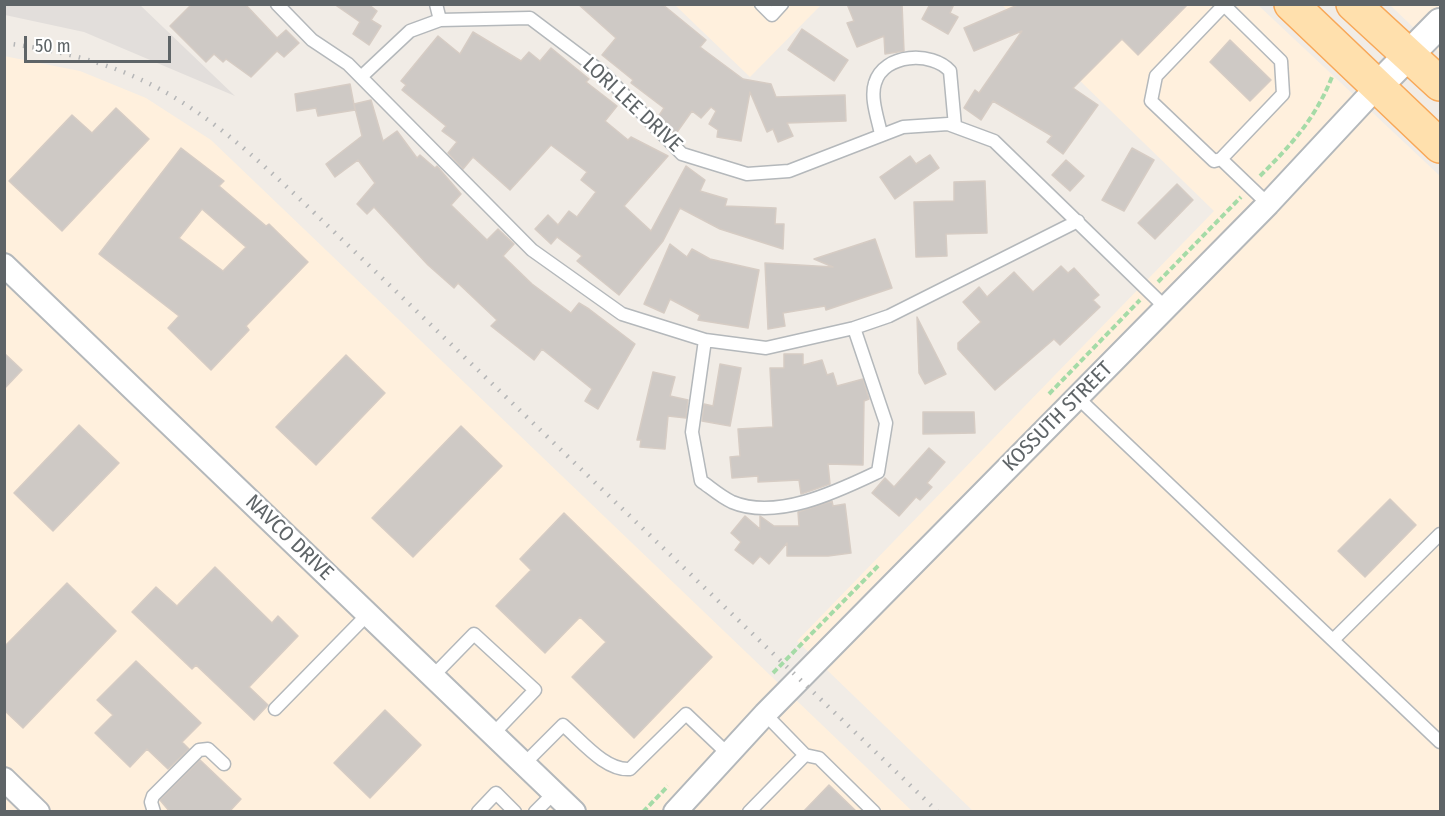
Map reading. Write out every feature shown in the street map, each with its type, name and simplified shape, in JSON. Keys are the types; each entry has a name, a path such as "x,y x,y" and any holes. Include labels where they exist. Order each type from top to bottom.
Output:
{"main road":[{"path":"1291,4 1440,146"},
{"path":"1353,4 1440,84"}],"street":[{"name":"KOSSUTH STREET","path":"680,810 765,714 1268,204 1440,23"},
{"name":"NAVCO DRIVE","path":"4,265 574,812"},
{"path":"4,779 35,810"}],"lane":[{"path":"277,4 312,40 348,64 532,250 622,314 705,340 766,348 854,328 888,316 1078,221"},
{"path":"436,4 440,20"},
{"path":"361,77 410,31 440,20 530,18 533,4"},
{"path":"761,4 772,15 782,4"},
{"path":"1224,5 1281,61 1283,94 1221,159 1214,161 1151,101 1156,76 1224,5"},
{"name":"LORI LEE DRIVE","path":"530,18 603,73 682,154 747,174 789,171 903,126 948,124 994,141 1165,307"},
{"path":"881,134 874,98 875,84 880,71 897,62 921,56 938,60 950,71 955,126"},
{"path":"1221,159 1268,204"},
{"path":"705,340 692,432 701,481 733,502 772,508 832,494 878,472 886,423 854,328"},
{"path":"1078,398 1440,742"},
{"path":"1333,640 1440,534"},
{"path":"275,709 368,614"},
{"path":"433,676 474,634 535,690 493,734"},
{"path":"524,764 563,725 610,765 620,770 630,769 686,714 728,754"},
{"path":"765,714 805,755 819,758 874,812"},
{"path":"154,812 151,802 153,796 199,750 208,749 224,764"},
{"path":"749,812 805,755"},
{"path":"478,812 496,793 515,812"},
{"path":"535,812 554,793"}],"shaded area":[{"path":"5,4 140,5 235,96 84,32 5,15"},
{"path":"675,5 821,5 750,77"},
{"path":"1002,5 1258,5 1440,176 1440,811 973,811 797,641 1214,211"},
{"path":"1390,5 1440,5 1440,53"},
{"path":"4,56 80,71 146,98 211,140 912,811 5,811"}],"building":[{"path":"192,4 245,4 277,38 286,30 299,43 284,57 277,51 251,77 226,59 223,62 214,54 206,62 170,26"},
{"path":"334,4 368,4 377,11 371,20 381,26 369,45 353,34 360,22"},
{"path":"578,4 662,4 706,40 700,47 743,79 771,84 776,97 845,95 846,121 787,123 793,136 778,142 773,129 767,132 750,92 741,141 717,137 718,130 709,124 716,111 711,107 701,118 692,111 675,135 658,117 664,108 631,83 633,80 602,55 616,38"},
{"path":"847,4 902,4 904,51 885,54 884,36 857,47 847,23 854,21"},
{"path":"930,4 954,4 950,13 958,17 948,34 922,19"},
{"path":"1020,4 1188,4 1138,55 1122,39 1073,88 1098,105 1063,154 1047,142 1052,136 993,101 981,120 964,108 975,90 979,93 1022,31 974,51 964,28"},
{"path":"802,29 848,60 834,81 788,50"},
{"path":"473,32 521,61 529,52 540,61 551,48 589,79 586,82 617,106 605,121 628,140 631,137 668,156 624,206 651,231 686,166 705,180 700,191 727,199 725,206 776,208 775,224 784,224 783,249 720,229 680,208 663,241 619,295 577,261 582,256 557,237 551,244 535,229 548,215 558,225 569,211 577,217 596,192 581,180 587,172 551,145 510,190 473,157 463,169 448,153 457,142 442,131 446,126 402,90 406,85 401,81 438,36 460,54"},
{"path":"1230,40 1271,80 1250,101 1210,62"},
{"path":"350,84 355,110 318,116 316,108 297,111 295,94"},
{"path":"371,100 383,141 397,131 417,158 420,155 435,168 437,166 461,194 451,205 487,240 498,229 514,244 503,256 532,284 571,313 579,303 635,344 598,409 585,401 592,389 542,349 534,360 491,326 497,320 458,283 454,288 428,265 374,207 367,214 357,204 375,183 358,160 335,177 326,164 362,136 354,104"},
{"path":"116,108 149,139 62,231 9,181 72,115 92,133"},
{"path":"181,148 224,181 219,186 266,226 269,224 308,262 246,326 249,330 211,370 168,328 179,316 99,254","holes":["202,209 246,247 223,271 179,238"]},
{"path":"1132,148 1154,160 1124,211 1102,200"},
{"path":"930,155 939,168 895,199 880,177 910,156 916,164"},
{"path":"1066,160 1084,176 1070,191 1052,175"},
{"path":"985,181 987,233 946,234 947,256 916,257 914,202 954,201 954,182"},
{"path":"1177,184 1193,200 1155,239 1138,223"},
{"path":"875,239 892,288 826,310 825,306 783,313 785,326 768,329 765,263 833,267 814,259"},
{"path":"670,244 687,257 692,249 710,259 759,270 748,328 698,320 700,315 670,299 664,313 644,304"},
{"path":"1061,266 1068,273 1074,268 1099,295 1093,300 1100,307 1060,345 1054,339 995,390 958,349 958,343 981,322 963,302 979,287 987,297 1014,272 1033,292"},
{"path":"917,317 946,374 925,384 919,373"},
{"path":"4,353 22,370 4,389"},
{"path":"784,354 803,354 803,365 822,360 827,375 833,373 837,386 863,379 869,399 864,401 863,465 828,464 830,484 801,494 799,480 758,482 758,476 732,478 730,457 740,456 738,429 773,427 770,368 784,368"},
{"path":"346,355 385,393 316,465 276,427"},
{"path":"720,364 741,368 730,426 702,421 704,404 713,406"},
{"path":"653,372 675,377 670,396 688,400 686,418 668,416 665,449 640,447 641,440 637,440"},
{"path":"923,412 974,412 975,433 923,434"},
{"path":"79,425 119,463 53,531 14,493"},
{"path":"461,426 502,466 413,557 372,518"},
{"path":"929,448 945,462 927,483 932,487 920,500 916,497 899,516 872,493 885,478 894,487"},
{"path":"1390,499 1416,525 1365,577 1338,551"},
{"path":"832,501 833,506 845,504 851,553 828,556 787,556 787,543 769,564 760,556 753,564 735,550 741,542 731,533 745,516 760,529 760,516 774,526 799,526 798,512"},
{"path":"564,513 712,657 634,738 572,677 606,642 580,617 545,653 496,606 531,570 520,559"},
{"path":"215,567 272,623 278,616 298,636 249,687 268,705 254,720 196,665 192,669 132,612 156,587 177,606"},
{"path":"67,583 116,631 23,728 4,710 4,647"},
{"path":"136,661 201,723 182,742 189,749 168,769 147,749 130,767 95,733 113,715 97,700"},
{"path":"385,710 421,745 370,798 334,763"},
{"path":"200,760 241,799 229,812 170,812 160,800"},
{"path":"829,785 857,812 803,812"}],"railway":[{"path":"4,43 53,51 96,62 135,77 169,94 235,141 304,203 938,812"}]}
